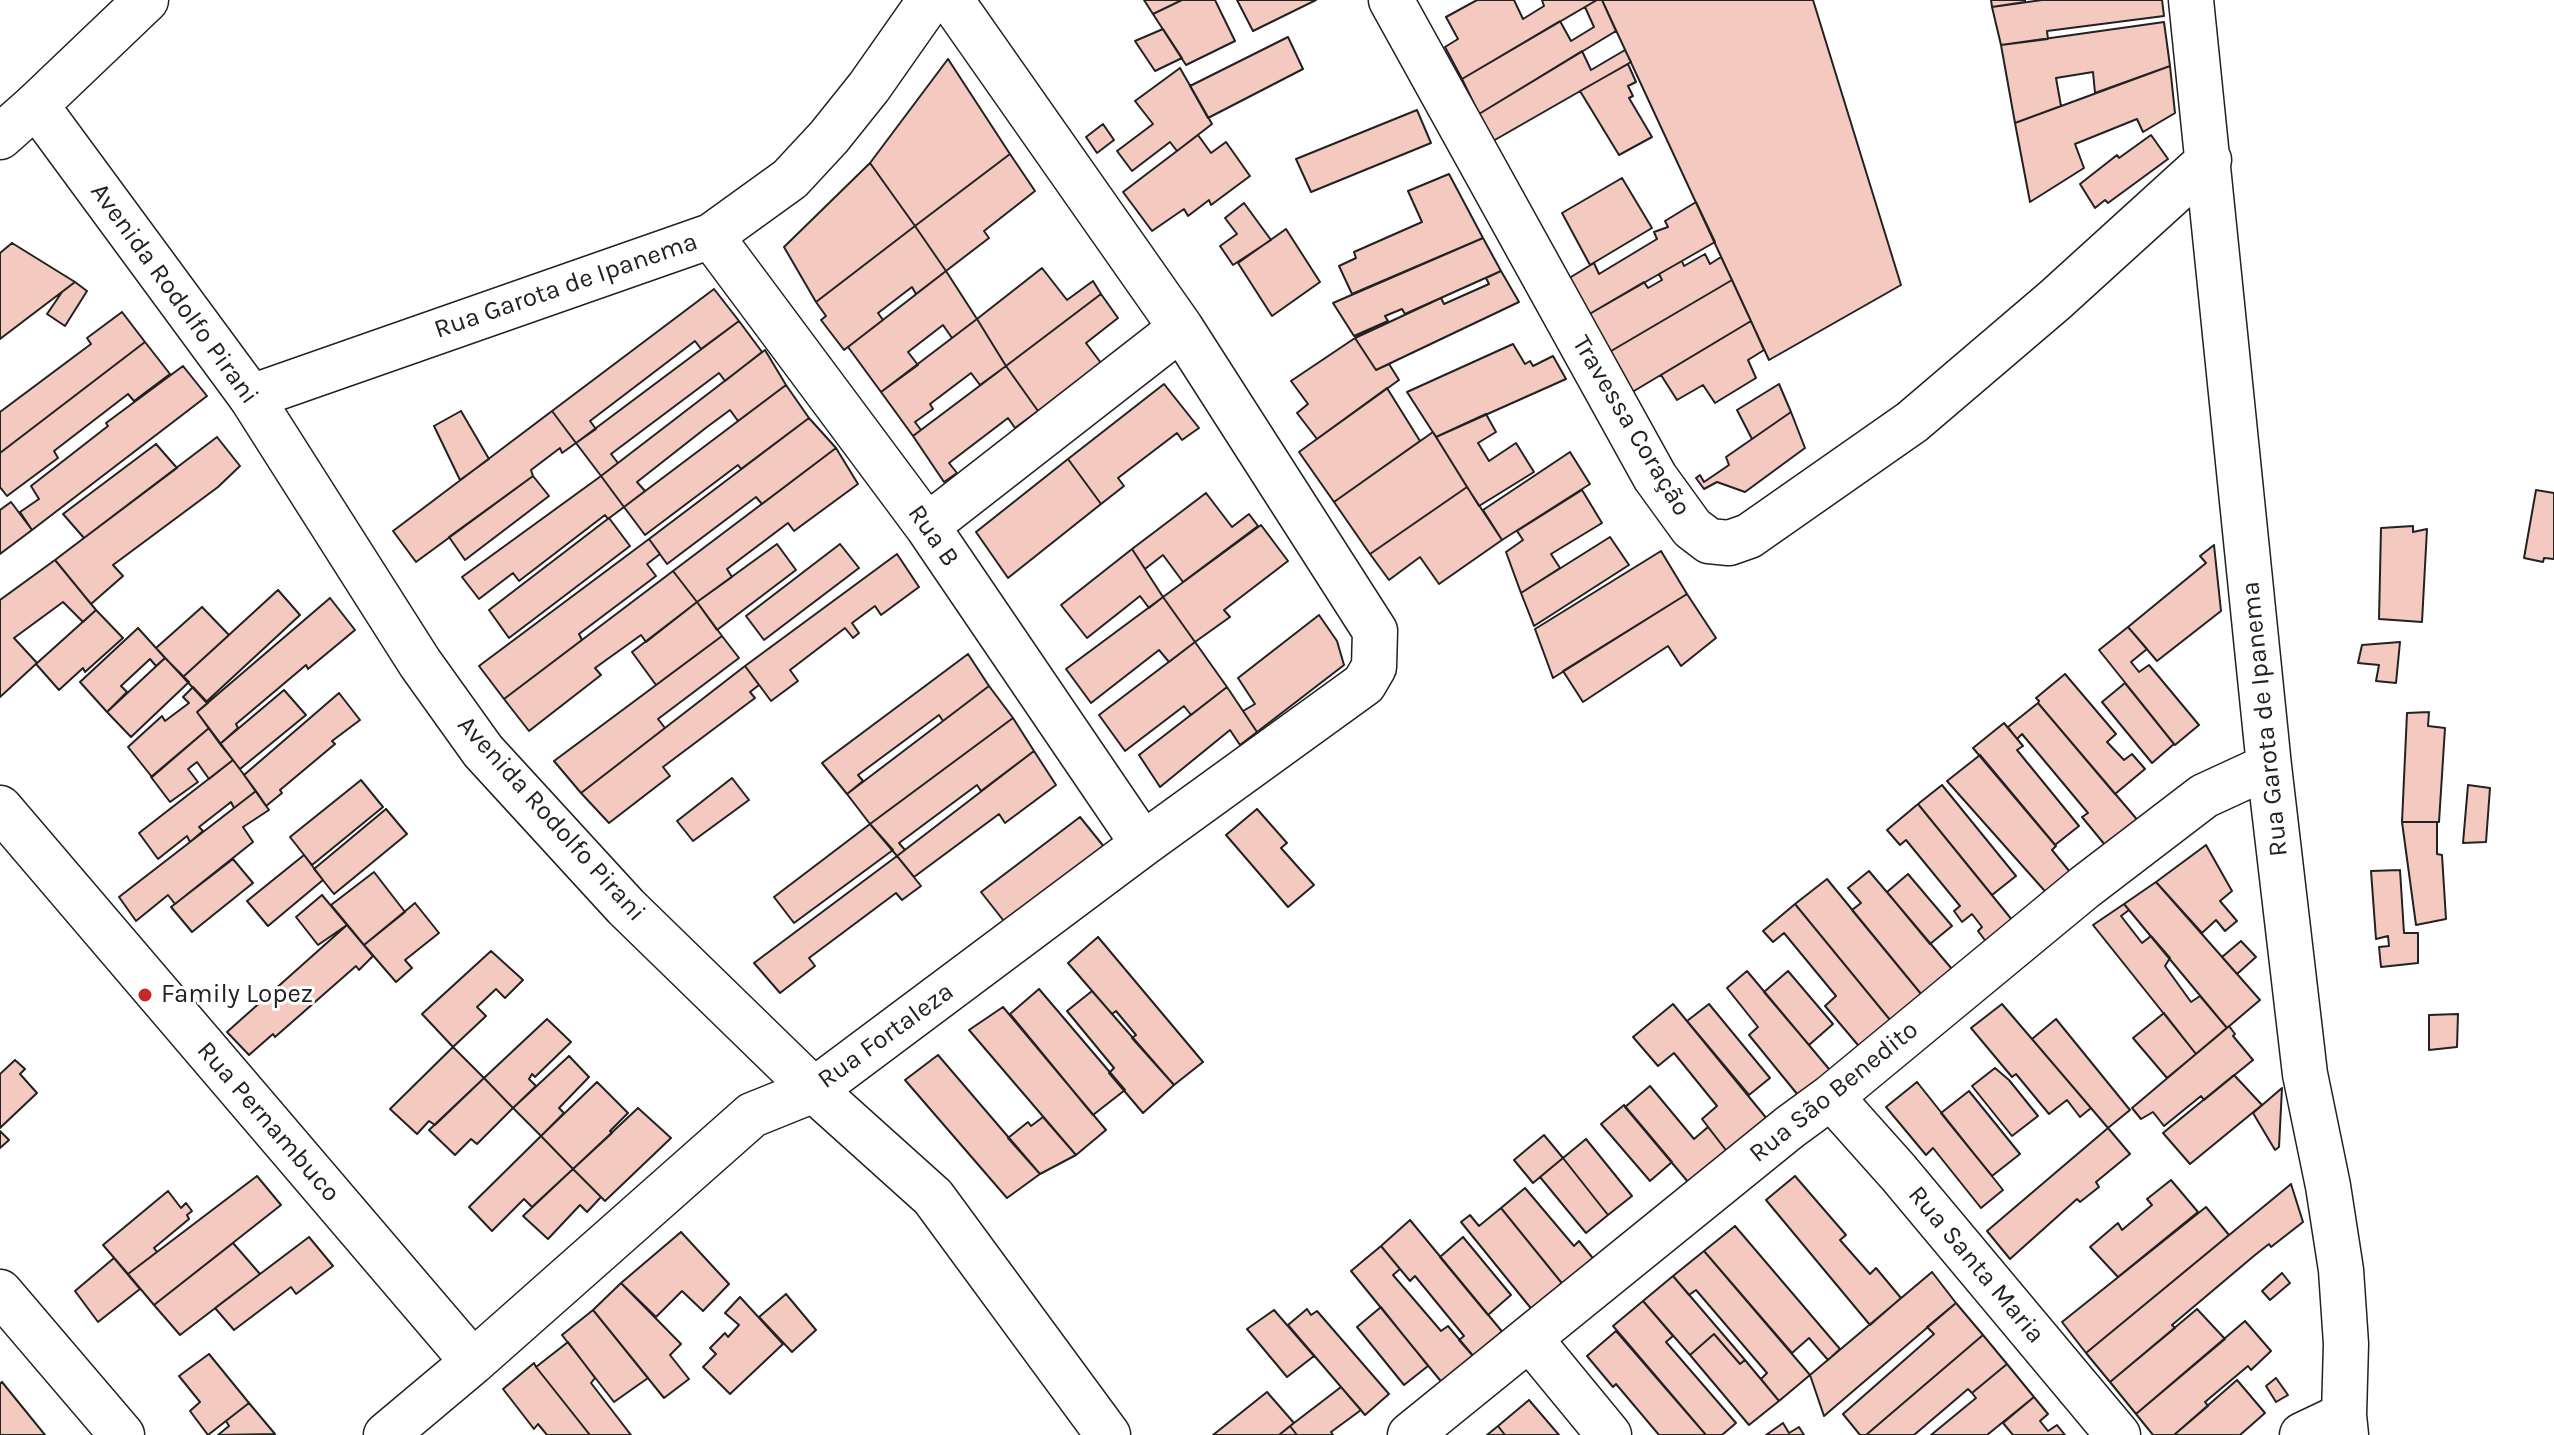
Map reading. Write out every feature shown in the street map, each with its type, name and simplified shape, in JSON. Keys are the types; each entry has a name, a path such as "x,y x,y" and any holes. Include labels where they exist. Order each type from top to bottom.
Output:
{"street":[{"path":"0,137 146,0"},
{"name":"Rua Garota de Ipanema","path":"251,397 711,236 790,179 819,148 869,87 930,0"},
{"path":"927,526 1181,328 951,0"},
{"name":"Travessa Coração","path":"1391,0 1655,477 1692,528 1709,541 1729,543 1749,536 1912,422 2055,300 2209,160"},
{"name":"Rua Garota de Ipanema","path":"2191,0 2269,766 2305,1074 2341,1270 2346,1344 2345,1425"},
{"name":"Avenida Rodolfo Pirani","path":"36,105 251,397 420,663 483,751 626,907 814,1090 933,1197 1108,1435"},
{"name":"Rua B","path":"711,236 927,526 1143,844"},
{"name":"Rua Fortaleza","path":"386,1435 752,1115 814,1090 1143,844 1364,684 1374,667 1375,631 1181,328"},
{"name":"Rua São Benedito","path":"1410,1435 1831,1097 2085,887 2204,796 2269,766"},
{"name":"Rua Pernambuco","path":"0,808 473,1362"},
{"name":"Rua Santa Maria","path":"1831,1097 1898,1172 2118,1435"},
{"path":"0,1292 122,1435"},
{"path":"1530,1339 1609,1435"},
{"path":"2302,1435 2345,1425"}],"building":[{"path":"1144,0 1182,0 1153,14"},
{"path":"1182,0 1215,0 1235,41 1186,65 1153,14"},
{"path":"1237,0 1316,0 1253,31"},
{"path":"1477,0 1514,0 1523,19 1544,6 1542,0 1597,0 1462,79 1445,47 1458,39 1446,17"},
{"path":"1602,0 1616,31 1479,114 1462,79 1560,21 1571,41 1594,27 1585,7"},
{"path":"1602,0 1813,0 1901,285 1769,360"},
{"path":"1991,0 2025,0 2025,2 1992,7"},
{"path":"2042,0 2162,0 2164,16 2047,31 2048,39 2001,45 1992,7"},
{"path":"2164,22 2170,66 2095,93 2093,72 2056,78 2061,106 2015,123 2001,45"},
{"path":"1163,29 1182,58 1155,71 1135,41"},
{"path":"1288,37 1303,69 1208,118 1190,86"},
{"path":"1625,50 1631,62 1493,141 1479,114 1582,51 1591,70"},
{"path":"948,59 1010,154 915,226 870,163"},
{"path":"1628,64 1636,82 1628,86 1633,96 1629,98 1652,137 1619,155 1580,91"},
{"path":"2170,66 2175,113 2143,132 2137,119 2075,144 2084,168 2030,202 2015,123"},
{"path":"1180,68 1212,124 1177,151 1170,142 1132,171 1117,151 1153,124 1135,101"},
{"path":"1417,110 1431,143 1311,192 1296,159"},
{"path":"1103,124 1114,140 1097,153 1086,137"},
{"path":"1198,135 1211,153 1226,142 1250,176 1211,205 1209,200 1188,216 1184,209 1152,231 1123,192"},
{"path":"2151,135 2168,159 2108,203 2105,200 2095,208 2080,184 2117,155 2119,158"},
{"path":"1010,154 1035,191 984,231 989,238 946,271 915,226"},
{"path":"870,163 915,226 816,302 784,247"},
{"path":"1449,174 1483,238 1352,294 1339,266 1356,258 1354,252 1422,222 1408,191"},
{"path":"1622,178 1652,228 1590,265 1562,213"},
{"path":"1696,202 1715,242 1586,316 1566,280 1594,263 1599,274 1657,239 1654,232 1668,227 1665,221"},
{"path":"1244,203 1271,240 1233,265 1220,246 1237,234 1225,218"},
{"path":"915,226 946,271 916,294 912,287 878,313 883,320 844,350 821,320 826,316 816,302"},
{"path":"1286,229 1320,282 1272,316 1238,263"},
{"path":"1483,238 1501,271 1405,314 1402,309 1385,316 1388,321 1354,336 1333,303"},
{"path":"12,243 75,282 0,339 0,253"},
{"path":"1705,254 1710,264 1721,257 1732,280 1606,354 1586,316 1644,282 1648,288 1662,280 1659,274 1682,261 1684,266"},
{"path":"1042,268 1067,300 1093,281 1101,294 1006,366 977,319"},
{"path":"946,271 977,319 952,338 943,325 908,352 918,365 881,392 848,347"},
{"path":"1501,271 1519,302 1376,370 1355,338 1441,298 1444,304 1489,284 1486,278"},
{"path":"1732,280 1751,321 1629,394 1606,354"},
{"path":"75,282 87,291 65,326 47,314 62,292"},
{"path":"714,289 739,321 701,349 695,341 590,421 596,429 576,443 552,411"},
{"path":"1101,294 1118,318 1086,343 1101,363 1038,411 1006,366"},
{"path":"122,312 145,342 0,453 0,412 91,344 87,338"},
{"path":"977,319 1006,366 980,385 971,373 930,404 933,409 915,422 921,430 913,436 881,392"},
{"path":"739,321 762,352 725,381 719,373 611,454 618,463 601,476 576,443"},
{"path":"1751,321 1764,350 1748,360 1756,378 1715,403 1703,385 1677,400 1661,375"},
{"path":"1355,338 1376,370 1389,364 1399,380 1317,439 1297,413 1308,404 1291,381"},
{"path":"145,342 170,374 134,401 128,394 54,451 58,458 7,496 0,487 0,453"},
{"path":"1513,344 1525,364 1530,361 1533,366 1553,356 1566,379 1436,437 1407,392"},
{"path":"765,350 786,385 738,421 730,410 707,427 637,482 645,491 624,507 601,476"},
{"path":"183,366 207,396 32,530 20,512 39,499 31,486 108,426 106,423"},
{"path":"1006,366 1038,411 1015,428 1008,418 949,463 957,473 944,482 913,436"},
{"path":"1164,384 1199,428 1182,440 1177,433 1118,478 1124,486 1101,504 1068,459"},
{"path":"1779,384 1791,412 1752,439 1737,410"},
{"path":"786,385 809,418 741,469 738,465 645,535 624,507"},
{"path":"1387,388 1420,441 1334,502 1299,452"},
{"path":"461,411 489,459 460,480 434,426"},
{"path":"552,411 576,443 562,453 560,448 531,470 533,476 416,562 393,531"},
{"path":"1791,412 1805,448 1745,492 1717,482 1704,489 1696,478 1700,475 1704,482 1729,465 1726,457"},
{"path":"1486,414 1496,432 1478,443 1489,461 1516,443 1534,472 1479,506 1436,437"},
{"path":"809,418 836,448 762,504 756,497 667,564 649,539"},
{"path":"1433,432 1467,487 1370,554 1334,502"},
{"path":"217,437 240,466 218,487 113,565 123,576 91,604 55,560"},
{"path":"156,444 177,468 84,538 63,514"},
{"path":"836,448 858,484 794,531 788,523 727,569 732,577 697,602 673,571"},
{"path":"1570,452 1590,484 1502,540 1483,510"},
{"path":"1068,459 1101,504 1008,578 976,532"},
{"path":"533,476 549,496 465,560 449,537"},
{"path":"601,476 624,507 608,519 605,515 519,581 513,573 479,599 462,577"},
{"path":"1467,487 1502,540 1439,584 1420,557 1389,580 1370,554"},
{"path":"1582,490 1602,523 1551,554 1560,568 1521,593 1506,552 1523,540 1517,531"},
{"path":"2536,490 2554,493 2554,559 2544,558 2543,562 2524,558"},
{"path":"1206,493 1232,527 1249,514 1258,526 1183,582 1163,555 1145,569 1132,549"},
{"path":"11,502 32,530 0,554 0,510"},
{"path":"609,518 630,546 509,638 489,610"},
{"path":"1261,525 1288,561 1224,610 1230,617 1195,642 1163,597"},
{"path":"2413,526 2413,532 2427,529 2422,622 2379,619 2381,528"},
{"path":"1610,537 1629,565 1534,626 1521,593"},
{"path":"649,539 660,554 647,564 656,576 579,634 582,640 504,699 479,666"},
{"path":"777,544 796,570 717,630 697,602"},
{"path":"840,544 859,568 764,640 746,616"},
{"path":"2214,545 2221,611 2157,661 2128,627 2206,563 2200,556"},
{"path":"1132,549 1163,597 1149,608 1140,596 1087,638 1061,605"},
{"path":"1661,551 1687,594 1553,678 1535,629"},
{"path":"897,554 919,587 881,615 875,606 852,623 859,633 853,638 845,628 790,670 798,681 771,701 745,666"},
{"path":"55,560 96,610 83,622 63,602 14,638 37,663 0,697 0,600"},
{"path":"673,571 697,602 646,642 641,635 595,668 601,675 529,731 504,699"},
{"path":"278,590 300,615 206,702 183,677"},
{"path":"1687,594 1716,638 1681,666 1668,646 1583,702 1563,671"},
{"path":"1163,597 1195,642 1169,662 1159,650 1091,703 1066,669"},
{"path":"330,598 355,630 308,669 306,665 236,724 238,728 220,744 197,712"},
{"path":"697,602 722,636 656,685 632,652"},
{"path":"202,607 229,635 183,677 156,648"},
{"path":"96,610 123,638 85,672 83,668 59,690 36,664"},
{"path":"1319,615 1337,641 1344,665 1257,732 1243,711 1255,704 1238,678"},
{"path":"2128,627 2147,649 2131,662 2139,672 2149,665 2199,725 2175,745 2099,650"},
{"path":"138,628 165,658 156,666 150,659 121,686 127,692 107,712 80,682"},
{"path":"722,636 739,658 658,719 665,728 581,793 554,761"},
{"path":"1195,642 1227,687 1191,715 1184,706 1125,751 1099,715"},
{"path":"2400,642 2396,683 2376,681 2379,665 2358,663 2362,645"},
{"path":"968,654 989,686 943,721 939,715 858,775 863,781 847,794 822,763"},
{"path":"165,658 189,682 131,737 107,712"},
{"path":"745,666 759,685 750,692 755,698 663,767 670,776 609,823 581,793"},
{"path":"2065,674 2116,734 2107,742 2124,760 2132,754 2145,769 2115,794 2038,703 2036,698"},
{"path":"2125,683 2174,744 2152,763 2102,702"},
{"path":"989,686 1013,718 870,824 847,794"},
{"path":"193,687 208,703 197,712 209,728 152,777 128,747 162,716 165,721 189,703 183,697"},
{"path":"1227,687 1257,732 1240,745 1230,730 1160,787 1139,755"},
{"path":"284,690 306,715 240,769 220,744"},
{"path":"339,693 360,720 332,741 335,744 280,790 282,793 266,806 244,775"},
{"path":"2038,703 2140,823 2110,851 2082,817 2088,813 2022,734 2017,739 2008,727"},
{"path":"2429,712 2428,726 2445,728 2439,822 2402,822 2407,713"},
{"path":"1013,718 1034,751 981,791 977,785 899,843 905,850 897,856 870,824"},
{"path":"2004,723 2023,746 2017,750 2079,826 2055,845 1973,748"},
{"path":"209,728 233,760 209,779 197,762 188,769 198,782 170,802 151,777"},
{"path":"1034,751 1056,785 1005,823 999,814 914,877 897,856"},
{"path":"1980,755 2056,846 2052,850 2075,878 2051,898 1947,781"},
{"path":"233,760 256,791 234,808 231,802 199,827 203,831 190,842 187,836 158,859 139,833"},
{"path":"732,778 749,800 693,841 677,821"},
{"path":"361,780 383,807 312,865 290,837"},
{"path":"1942,785 2016,876 1992,895 1918,804"},
{"path":"2468,785 2490,788 2486,842 2463,843"},
{"path":"256,791 269,810 243,827 253,842 175,904 168,895 136,921 119,897"},
{"path":"1918,804 2017,926 1990,947 1978,931 1982,927 1972,914 1962,922 1954,911 1960,906 1906,840 1900,845 1887,830"},
{"path":"386,809 407,834 334,894 314,869"},
{"path":"1257,809 1287,843 1281,848 1314,885 1288,907 1226,835"},
{"path":"1080,817 1105,848 1007,925 981,892"},
{"path":"2402,822 2437,822 2437,854 2442,855 2446,919 2416,925"},
{"path":"870,824 893,850 794,923 774,897"},
{"path":"2206,845 2232,891 2220,901 2237,921 2225,931 2216,920 2202,933 2156,882"},
{"path":"304,855 323,880 268,926 247,901"},
{"path":"897,856 921,886 902,900 896,893 809,958 815,966 780,993 754,963"},
{"path":"233,859 253,883 192,932 171,907"},
{"path":"2400,870 2404,933 2418,933 2418,963 2381,967 2379,947 2389,946 2388,936 2376,939 2371,871"},
{"path":"1869,871 1957,975 1926,1000 1852,910 1861,903 1848,888"},
{"path":"374,872 405,912 364,945 331,905"},
{"path":"1908,874 1952,926 1930,944 1887,892"},
{"path":"1827,879 1926,1000 1895,1026 1795,904"},
{"path":"2156,882 2260,1000 2227,1028 2124,904"},
{"path":"322,895 347,925 318,945 296,917"},
{"path":"415,903 439,933 405,960 412,968 396,982 364,945"},
{"path":"1795,904 1895,1026 1863,1051 1825,1006 1836,996 1784,933 1773,942 1763,931"},
{"path":"2124,904 2129,910 2121,916 2142,943 2151,936 2170,958 2165,966 2191,1002 2200,996 2227,1028 2196,1054 2093,925"},
{"path":"347,925 373,956 359,970 356,966 275,1037 273,1034 249,1055 227,1032"},
{"path":"1098,937 1203,1062 1174,1085 1132,1038 1136,1035 1116,1011 1112,1014 1068,963"},
{"path":"2241,941 2256,957 2237,974 2222,957"},
{"path":"491,951 523,980 505,998 496,989 477,1007 486,1016 453,1047 422,1014"},
{"path":"1747,971 1834,1075 1802,1100 1749,1035 1758,1027 1727,988"},
{"path":"1788,971 1833,1024 1809,1045 1764,992"},
{"path":"1039,989 1125,1090 1093,1115 1010,1014"},
{"path":"1092,991 1174,1085 1143,1113 1109,1073 1114,1068 1067,1011"},
{"path":"1673,1004 1772,1125 1732,1158 1702,1119 1717,1106 1674,1053 1658,1066 1633,1037"},
{"path":"1709,1004 1770,1078 1749,1095 1687,1021"},
{"path":"2002,1004 2091,1108 2080,1117 2067,1100 2049,1114 2016,1074 2012,1077 1971,1028"},
{"path":"1003,1007 1106,1130 1076,1155 969,1030"},
{"path":"2164,1013 2196,1054 2167,1078 2133,1038"},
{"path":"2458,1014 2457,1047 2429,1050 2429,1015"},
{"path":"547,1019 571,1042 535,1077 532,1074 529,1079 536,1086 513,1108 484,1078"},
{"path":"2056,1019 2130,1110 2108,1128 2032,1039"},
{"path":"2229,1026 2235,1034 2233,1036 2253,1060 2204,1100 2201,1096 2164,1126 2153,1112 2141,1119 2132,1108"},
{"path":"453,1047 484,1078 435,1125 429,1121 417,1134 390,1109"},
{"path":"938,1055 1040,1174 1007,1198 905,1080"},
{"path":"569,1056 589,1077 559,1108 564,1113 541,1136 513,1108"},
{"path":"15,1060 25,1069 20,1074 37,1093 0,1128 0,1074"},
{"path":"1995,1068 2009,1080 2038,1116 2012,1136 1972,1086"},
{"path":"2234,1075 2262,1105 2190,1164 2163,1133"},
{"path":"484,1078 513,1108 477,1144 471,1139 455,1155 429,1130"},
{"path":"597,1082 628,1113 610,1131 612,1133 573,1169 541,1136"},
{"path":"1917,1082 2003,1190 1981,1208 1933,1148 1926,1155 1886,1107"},
{"path":"1650,1086 1694,1139 1708,1127 1732,1158 1694,1189 1625,1107"},
{"path":"2282,1088 2279,1147 2275,1150 2253,1113"},
{"path":"1969,1091 2020,1154 1992,1176 1941,1113"},
{"path":"1624,1105 1672,1162 1650,1181 1601,1124"},
{"path":"638,1108 671,1138 605,1201 573,1169"},
{"path":"1043,1117 1076,1155 1040,1174 1008,1138 1028,1122 1031,1126"},
{"path":"2108,1128 2130,1154 2096,1182 2099,1187 2080,1202 2077,1199 2010,1259 1987,1231"},
{"path":"0,1131 9,1140 0,1148"},
{"path":"1544,1135 1563,1158 1533,1183 1514,1160"},
{"path":"541,1136 573,1169 532,1207 524,1199 492,1231 469,1207"},
{"path":"1586,1139 1632,1196 1608,1215 1563,1158"},
{"path":"1563,1158 1608,1215 1586,1233 1540,1177"},
{"path":"573,1169 601,1197 587,1212 580,1205 548,1239 523,1216"},
{"path":"257,1176 281,1205 154,1305 128,1274"},
{"path":"1795,1176 1846,1235 1840,1240 1870,1274 1876,1268 1901,1298 1870,1325 1766,1200"},
{"path":"2171,1180 2198,1212 2118,1277 2090,1247 2118,1223 2122,1230 2152,1205 2147,1199"},
{"path":"2291,1184 2303,1222 2271,1247 2269,1244 2255,1255 2110,1382 2086,1353"},
{"path":"1525,1188 1574,1246 1579,1241 1600,1267 1569,1292 1501,1208"},
{"path":"168,1191 181,1208 186,1203 192,1211 187,1215 189,1219 154,1248 157,1252 128,1274 103,1245"},
{"path":"2206,1207 2229,1235 2086,1353 2062,1322"},
{"path":"1501,1208 1569,1292 1538,1317 1461,1222 1470,1215 1479,1226"},
{"path":"1410,1220 1509,1340 1480,1364 1459,1340 1464,1336 1415,1276 1410,1281 1381,1246"},
{"path":"1735,1226 1840,1349 1828,1360 1809,1338 1792,1353 1704,1251"},
{"path":"681,1232 729,1284 703,1311 682,1291 656,1317 621,1283"},
{"path":"309,1237 333,1266 296,1294 291,1287 234,1330 215,1308"},
{"path":"1463,1237 1511,1295 1488,1315 1440,1257"},
{"path":"233,1243 260,1274 180,1335 154,1305"},
{"path":"1381,1246 1400,1269 1393,1275 1441,1331 1448,1326 1480,1364 1448,1390 1351,1271"},
{"path":"1704,1251 1810,1375 1779,1401 1761,1379 1767,1373 1696,1290 1689,1295 1673,1276"},
{"path":"114,1258 140,1289 98,1322 75,1291"},
{"path":"1932,1272 1956,1303 1824,1416 1810,1375"},
{"path":"2282,1273 2290,1283 2270,1300 2262,1291"},
{"path":"1673,1276 1745,1360 1740,1364 1714,1334 1690,1355 1643,1301"},
{"path":"621,1283 681,1344 670,1355 689,1379 664,1398 593,1310"},
{"path":"786,1294 816,1330 792,1352 759,1317"},
{"path":"740,1297 783,1344 730,1394 703,1367 716,1354 710,1348 725,1333 728,1337 739,1325 725,1313"},
{"path":"1643,1301 1673,1336 1666,1342 1736,1423 1722,1435 1706,1435 1613,1326"},
{"path":"1956,1303 1983,1335 1866,1435 1860,1435 1843,1414 1934,1334 1927,1327"},
{"path":"1381,1307 1428,1366 1404,1385 1357,1327"},
{"path":"1307,1309 1311,1315 1317,1311 1389,1394 1365,1415 1288,1325"},
{"path":"2197,1309 2225,1339 2136,1414 2110,1382"},
{"path":"593,1310 648,1378 614,1402 562,1335"},
{"path":"1274,1310 1314,1356 1287,1377 1247,1329"},
{"path":"2245,1321 2271,1351 2251,1370 2248,1366 2205,1402 2208,1406 2174,1435 2153,1435 2136,1414"},
{"path":"1616,1331 1706,1435 1659,1435 1616,1384 1613,1387 1587,1356"},
{"path":"1714,1334 1740,1364 1745,1360 1779,1401 1749,1425 1690,1355"},
{"path":"1983,1335 2007,1364 1972,1393 1968,1389 1914,1435 1866,1435"},
{"path":"568,1342 595,1378 591,1383 631,1435 590,1435 536,1367"},
{"path":"209,1354 249,1403 208,1435 190,1411 200,1402 179,1376"},
{"path":"534,1363 590,1435 547,1435 538,1424 534,1429 503,1389"},
{"path":"2007,1364 2034,1397 1987,1435 1931,1435 1976,1398 1972,1393"},
{"path":"2276,1378 2288,1395 2276,1402 2266,1386"},
{"path":"2237,1380 2265,1413 2240,1435 2174,1435"},
{"path":"2,1382 45,1435 0,1435"},
{"path":"1341,1387 1361,1410 1331,1432 1333,1435 1297,1435 1290,1426"},
{"path":"1267,1392 1294,1423 1279,1435 1213,1435"},
{"path":"2034,1397 2048,1414 2040,1421 2048,1431 2057,1425 2065,1435 2013,1435 2003,1423"},
{"path":"1529,1400 1559,1435 1505,1435 1498,1426"},
{"path":"249,1403 275,1434 218,1435 229,1426 226,1421"},
{"path":"1783,1423 1789,1433 1799,1427 1804,1435 1766,1435"},
{"path":"1290,1426 1297,1435 1279,1435"},
{"path":"1498,1426 1505,1435 1487,1435"}],"place":[{"name":"Family Lopez","path":"145,995"}]}
